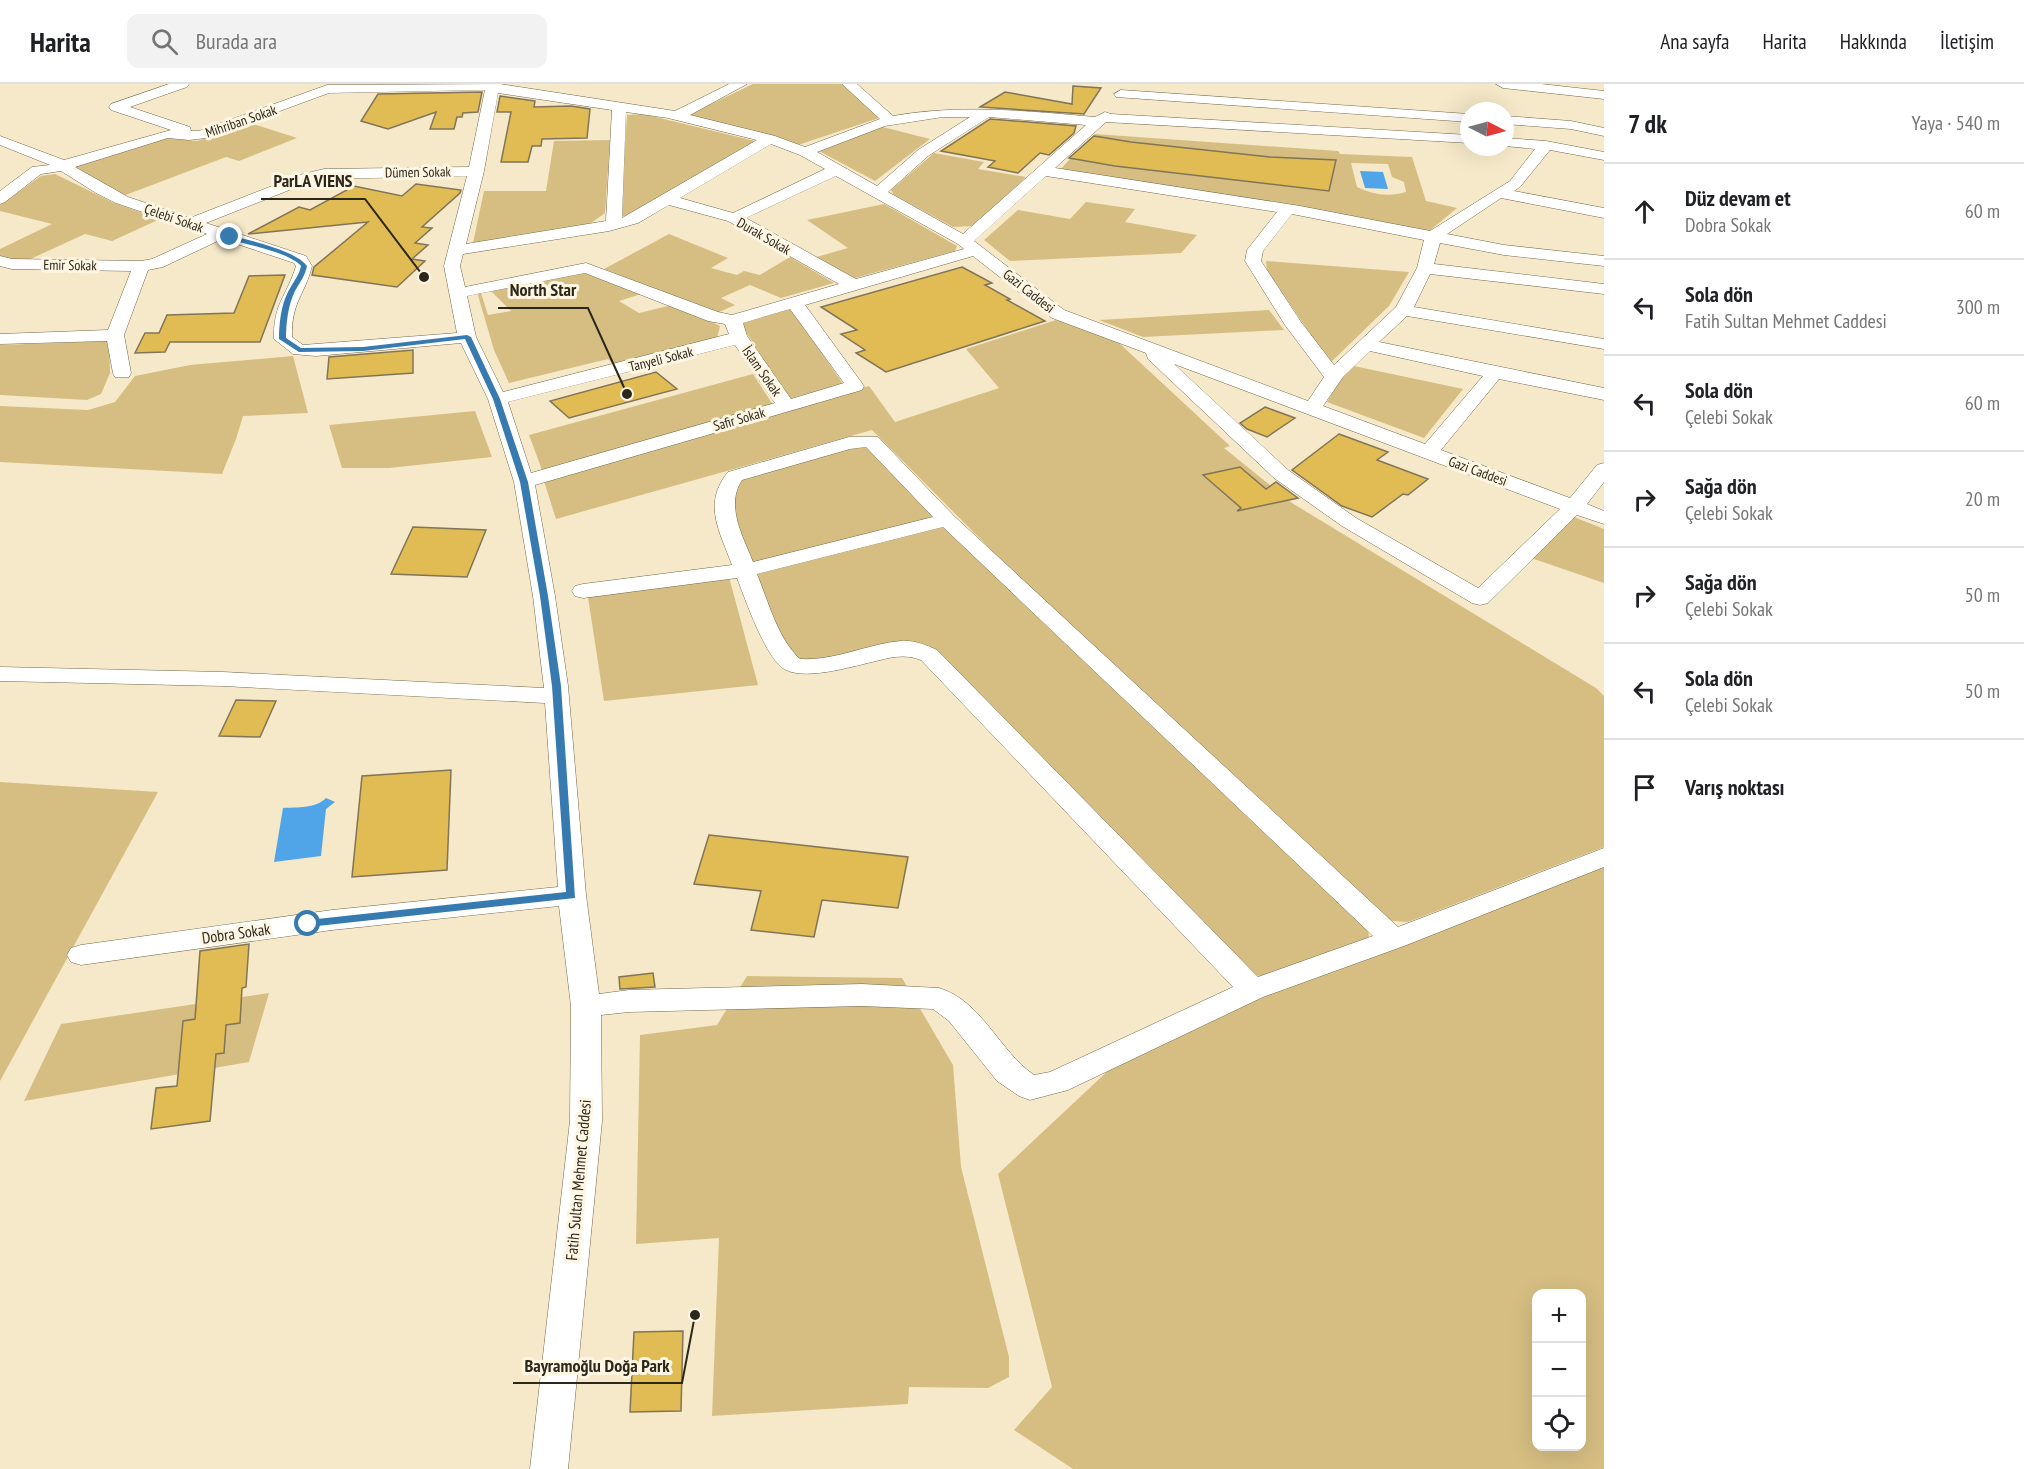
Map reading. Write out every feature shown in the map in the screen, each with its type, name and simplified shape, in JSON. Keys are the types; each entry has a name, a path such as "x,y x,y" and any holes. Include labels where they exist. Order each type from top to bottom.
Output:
{"street":[{"path":"182,84 116,107 201,135"},
{"path":"677,116 740,84"},
{"path":"849,84 890,120"},
{"path":"1503,84 1556,86 1604,95"},
{"name":"Mihriban Sokak","path":"0,199 37,171 62,166 167,134 201,135 327,89 493,86"},
{"name":"Gazi Caddesi","path":"493,86 677,116 770,139 805,152 970,246 1058,315 1604,518"},
{"name":"Fatih Sultan Mehmet Caddesi","path":"493,86 476,171 453,266 467,337 497,399 524,482 544,596 557,696 572,896 586,1006 586,1121 549,1469"},
{"path":"970,246 1044,171 1101,120 1122,89 1460,117"},
{"path":"609,226 614,223 619,107"},
{"path":"805,152 890,120 941,113 986,113 1460,139"},
{"path":"878,193 923,153 986,113"},
{"path":"1514,121 1571,125 1604,132"},
{"path":"456,250 627,223 770,139"},
{"name":"Çelebi Sokak","path":"0,140 37,153 122,200 300,260 304,266 302,276 291,293 282,325 283,339 299,350 363,349 467,337"},
{"path":"1514,143 1546,145 1604,156"},
{"path":"1312,409 1334,377 1403,310 1425,268 1433,236 1515,184 1546,145"},
{"path":"734,218 838,170"},
{"name":"Dümen Sokak","path":"189,224 308,177 324,174 476,171"},
{"path":"1044,171 1288,209 1504,250 1604,261"},
{"path":"0,183 21,183"},
{"path":"1499,193 1604,213"},
{"name":"Durak Sokak","path":"668,200 734,218 854,285"},
{"path":"1288,209 1255,250 1253,261 1257,271 1294,325 1334,377"},
{"name":"Emir Sokak","path":"0,261 12,264 141,266 157,263 220,234"},
{"name":"Tanyeli Sokak","path":"497,399 732,341 735,328 794,302 854,285 970,246"},
{"path":"122,373 115,335 141,266"},
{"path":"458,293 586,268 714,317 735,328"},
{"path":"1425,268 1604,289"},
{"name":"Safir Sokak","path":"524,482 855,386 794,302"},
{"path":"1403,310 1604,344"},
{"name":"İslam Sokak","path":"735,328 786,405"},
{"path":"0,339 115,335"},
{"path":"1366,345 1604,394"},
{"path":"1145,347 1281,474 1349,522 1480,598 1574,507 1604,469"},
{"path":"1428,453 1495,373"},
{"path":"1253,990 928,655 915,649 902,648 808,666 791,664 781,655 770,634 724,513 729,483 735,476 849,443 871,441 947,520 1394,939"},
{"path":"583,591 746,570 947,520"},
{"path":"0,674 224,679 557,696"},
{"path":"586,1006 674,999 850,995 939,999 959,1013 1008,1073 1030,1088 1057,1083 1253,990 1394,939 1604,857"},
{"name":"Dobra Sokak","path":"81,955 332,920 572,896"}],"shaded area":[{"path":"753,84 842,84 882,117 798,145 688,115"},
{"path":"643,114 755,141 626,216 620,216 627,115"},
{"path":"250,123 297,138 239,161 226,157 123,196 74,167 164,138 197,141"},
{"path":"879,126 930,139 875,181 819,151"},
{"path":"1095,134 1338,151 1340,154 1412,157 1426,201 1457,208 1428,232 1060,170 1078,150 1120,152 1083,145","holes":["1351,163 1388,164 1392,177 1404,182 1406,192 1381,194 1357,187"]},
{"path":"610,140 605,213 587,226 473,243 484,191 546,191 554,141"},
{"path":"934,153 984,162 978,169 1026,177 974,226 953,227 894,195 891,190"},
{"path":"55,174 114,203 160,219 112,241 85,234 24,262 0,256 0,249 52,224 0,211 0,205 41,176"},
{"path":"1086,202 1135,209 1125,222 1197,235 1181,253 1010,261 984,240 1018,210 1070,219"},
{"path":"884,204 957,246 955,251 851,279 813,258 848,248 807,220"},
{"path":"669,234 728,258 711,268 737,275 744,271 760,275 790,257 834,283 781,298 750,285 721,298 735,305 717,313 604,269"},
{"path":"1266,261 1409,272 1389,306 1330,363 1267,270"},
{"path":"578,269 676,305 720,326 717,338 613,364 608,359 509,383 494,350 477,292 481,293 488,315 511,311 489,289","holes":["641,294 668,305 639,313 619,301"]},
{"path":"790,307 843,384 788,399 739,321"},
{"path":"1269,310 1284,330 1143,337 1099,320"},
{"path":"1056,320 1118,342 1230,446 1224,448 1292,503 1596,688 1604,696 1604,847 1408,922 1382,920 1016,575 872,430 556,519 544,481 869,386 895,422 999,388 966,349"},
{"path":"109,341 110,373 101,394 87,400 0,395 0,345"},
{"path":"293,356 308,413 243,416 222,474 0,462 0,406 88,410 115,402 135,376 190,365"},
{"path":"1354,366 1463,389 1424,438 1327,402 1342,377"},
{"path":"753,374 773,405 542,470 529,435"},
{"path":"475,411 492,457 389,468 342,468 329,425"},
{"path":"867,443 939,517 750,564 730,515 742,477"},
{"path":"1574,517 1604,529 1604,583 1531,558"},
{"path":"943,526 1367,921 1369,938 1268,977 1246,974 937,653 810,661 793,660 787,654 756,572"},
{"path":"729,577 758,685 604,701 587,591"},
{"path":"0,782 158,792 0,1081"},
{"path":"1604,862 1604,1469 1073,1469 1014,1430 1052,1387 998,1174 1112,1067 1260,998"},
{"path":"747,976 902,978 953,1065 961,1167 1009,1357 1009,1377 988,1388 909,1387 908,1404 712,1416 719,1238 636,1244 640,1035 717,1025"},
{"path":"269,993 249,1062 24,1101 61,1024"}],"water":[{"path":"1360,171 1383,172 1388,189 1365,188"},
{"path":"326,798 335,802 326,809 321,856 274,862 283,808 311,806"}],"building":[{"path":"1073,86 1101,88 1084,114 980,107 1005,92 1072,104"},
{"path":"482,92 478,112 463,113 462,117 457,117 454,129 430,129 436,112 388,129 361,121 378,94"},
{"path":"500,96 535,101 534,107 571,106 590,109 587,138 542,139 541,146 532,146 528,162 501,162 511,112 497,112"},
{"path":"990,119 1076,126 1074,133 1049,155 1040,153 1018,173 988,167 995,161 941,151"},
{"path":"1094,136 1270,157 1336,160 1329,191 1115,166 1069,158"},
{"path":"416,184 461,190 422,227 432,228 415,243 428,245 412,259 425,261 397,287 312,275 314,267 368,222 248,234 299,207 310,210 354,186 402,196"},
{"path":"962,267 992,283 985,285 1010,299 1007,300 1045,321 886,372 856,353 865,350 841,334 857,330 821,307"},
{"path":"285,275 260,342 170,342 165,352 135,353 145,333 159,333 167,315 234,313 249,276"},
{"path":"413,350 413,373 327,379 329,357"},
{"path":"656,372 677,389 569,418 550,401"},
{"path":"1265,407 1295,418 1267,437 1247,429 1240,423"},
{"path":"1339,434 1388,452 1377,460 1428,479 1408,495 1403,494 1372,517 1342,506 1292,470"},
{"path":"1240,467 1266,489 1276,482 1298,498 1237,511 1241,508 1203,475"},
{"path":"413,527 486,530 467,577 391,574"},
{"path":"236,700 276,701 260,737 219,736"},
{"path":"451,770 447,870 352,877 362,776"},
{"path":"709,835 908,857 898,908 822,900 814,937 751,930 761,891 694,884"},
{"path":"249,944 246,987 242,988 240,1023 226,1025 224,1053 216,1054 210,1121 151,1129 156,1088 177,1086 183,1021 195,1019 200,951"},
{"path":"653,973 655,987 620,989 619,977"},
{"path":"683,1331 681,1411 630,1412 634,1332"}],"place":[{"name":"ParLA VIENS","path":"424,277"},
{"name":"North Star","path":"627,394"},
{"name":"Bayramoğlu Doğa Park","path":"695,1315"}],"route":[{"path":"230,237 300,260 304,266 302,276 291,293 284,311 282,325 283,339 299,350 363,349 467,337 497,399 524,482 544,596 556,686 572,896 308,924"}]}
